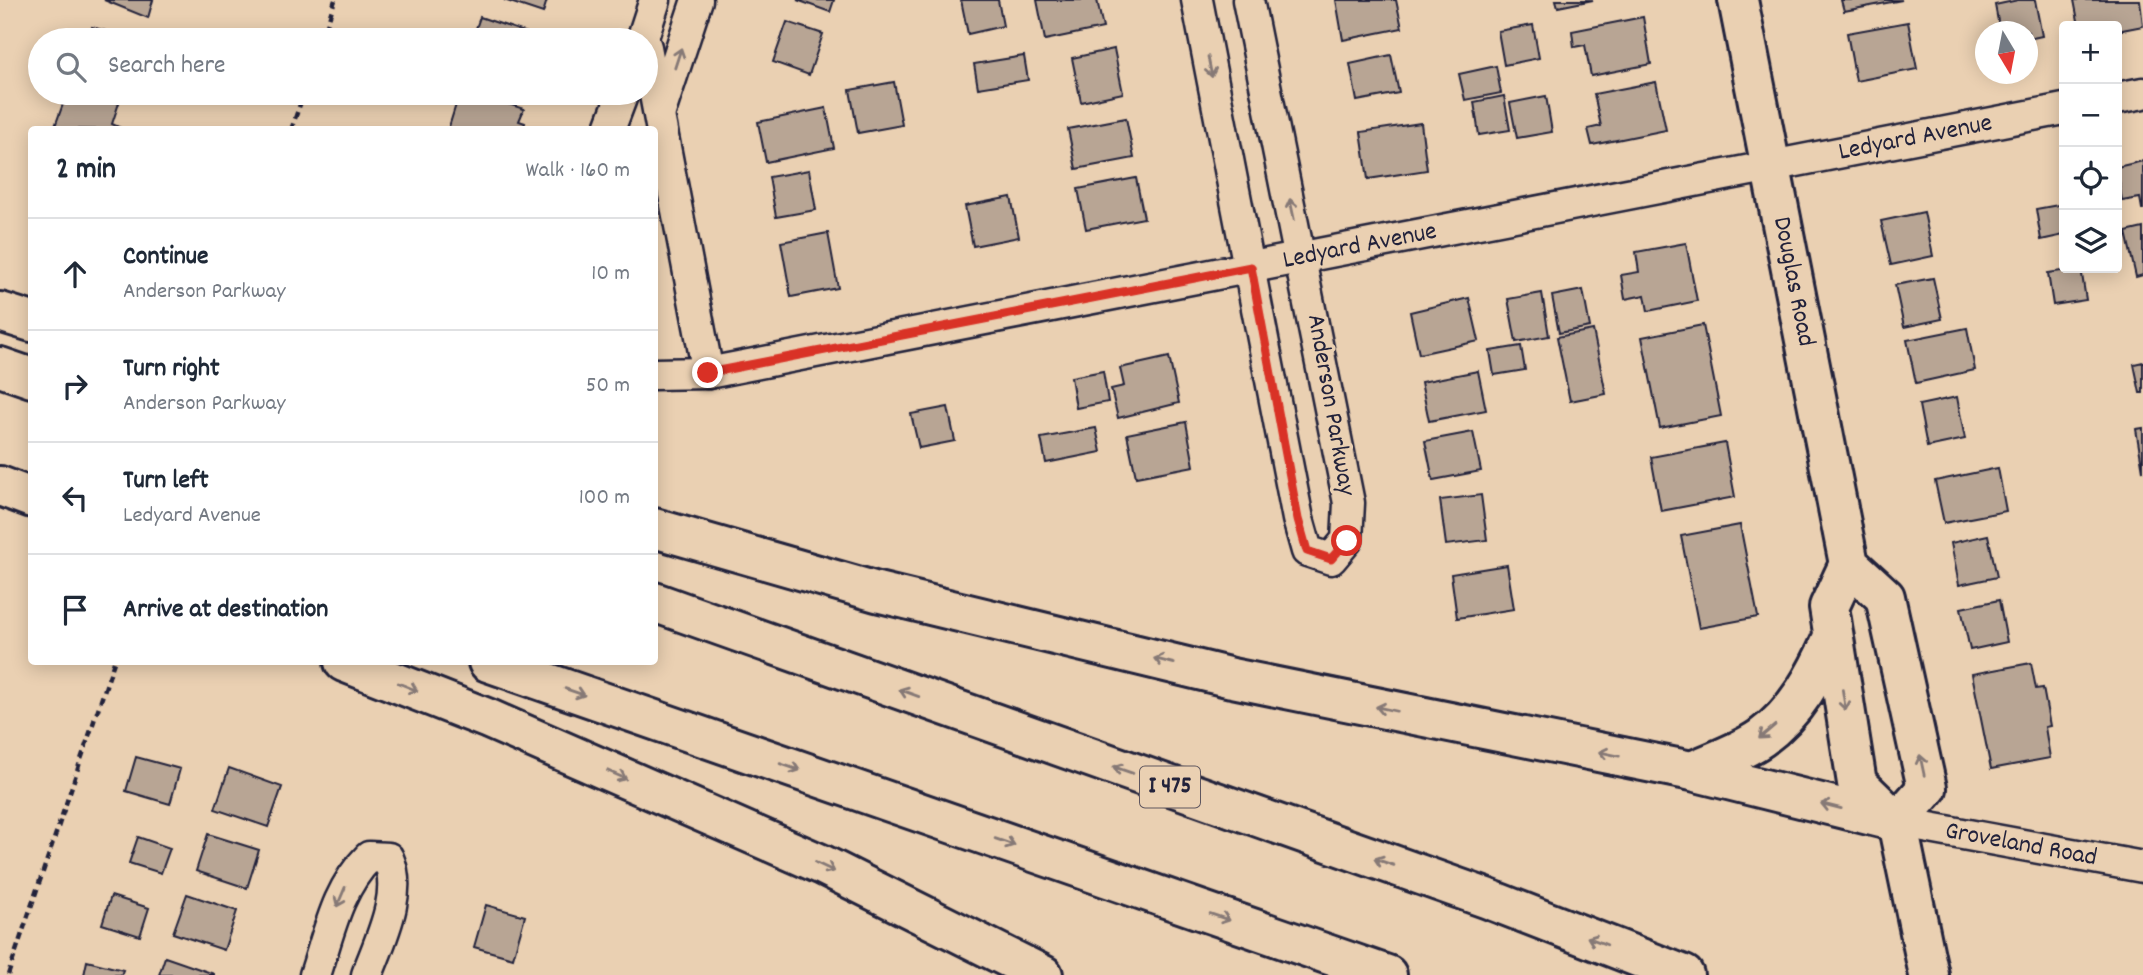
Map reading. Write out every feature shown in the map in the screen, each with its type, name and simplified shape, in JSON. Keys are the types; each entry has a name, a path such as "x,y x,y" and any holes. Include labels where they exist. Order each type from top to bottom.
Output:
{"main road":[{"name":"Douglas Road","path":"1738,0 1849,565"},
{"path":"0,312 28,321"},
{"path":"0,367 28,377"},
{"path":"0,486 28,496"},
{"path":"658,529 877,592 1232,678 1692,771 1897,822"},
{"path":"1897,822 1927,788 1885,597 1849,565 1829,607 1857,783 1897,822 1929,975"},
{"name":"I 475","path":"658,603 1486,898 1684,975"},
{"path":"1692,771 1759,739 1782,720 1816,674 1833,637"},
{"path":"352,665 489,719 822,865 1043,975"},
{"path":"497,665 1387,975"}],"street":[{"path":"647,28 655,0"},
{"path":"659,116 697,0"},
{"name":"Anderson Parkway","path":"1197,0 1298,519 1307,551 1331,559 1347,541 1349,503 1302,257 1248,0"},
{"path":"2122,97 2143,93"},
{"path":"611,126 618,105"},
{"path":"657,105 708,373"},
{"name":"Ledyard Avenue","path":"658,374 708,373 2059,110"},
{"name":"Groveland Road","path":"1897,822 2143,867"},
{"path":"315,975 340,896 354,872 369,857 388,858 394,872 392,897 387,921 368,975"}],"path":[{"path":"326,28 335,0"},
{"path":"292,126 300,105"},
{"path":"8,975 113,665"}],"building":[{"path":"104,0 153,0 148,18"},
{"path":"504,0 547,0 543,13"},
{"path":"797,0 834,0 830,12"},
{"path":"961,0 998,0 1003,26 968,34"},
{"path":"1037,0 1097,0 1103,28 1045,40"},
{"path":"1336,0 1396,0 1402,28 1343,40"},
{"path":"1556,0 1593,0 1558,7"},
{"path":"1841,0 1902,0 1844,11"},
{"path":"2018,0 2035,0 2042,36 2038,37 2038,21 1998,21 1995,5"},
{"path":"2074,0 2140,0 2143,26 2122,30 2122,21 2078,21"},
{"path":"480,17 512,28 476,28"},
{"path":"1643,17 1651,64 1591,76 1585,45 1574,47 1572,31"},
{"path":"787,22 823,34 809,75 773,62"},
{"path":"1908,22 1917,69 1856,81 1847,33"},
{"path":"1533,25 1539,58 1504,65 1498,31"},
{"path":"1114,49 1123,93 1081,102 1072,58"},
{"path":"1391,55 1399,93 1357,101 1350,64"},
{"path":"1024,56 1028,80 978,88 974,64"},
{"path":"1496,66 1501,93 1465,100 1459,74"},
{"path":"894,82 902,125 858,133 850,90"},
{"path":"1656,82 1666,130 1592,145 1588,129 1601,126 1594,94"},
{"path":"1504,96 1510,130 1479,135 1474,102"},
{"path":"1546,96 1552,132 1517,138 1510,103"},
{"path":"63,105 118,105 112,124 116,126 55,126"},
{"path":"456,105 512,105 524,109 519,121 525,123 524,126 449,126"},
{"path":"826,108 834,148 766,162 758,122"},
{"path":"1126,118 1134,158 1076,169 1068,129"},
{"path":"1421,123 1427,170 1368,179 1361,132"},
{"path":"2143,161 2143,209 2140,198 2122,201 2122,166"},
{"path":"809,170 816,210 776,217 769,177"},
{"path":"1136,178 1144,218 1086,229 1078,189"},
{"path":"1011,197 1019,237 973,246 965,206"},
{"path":"2059,205 2059,236 2041,240 2036,209"},
{"path":"1924,212 1933,256 1891,265 1881,221"},
{"path":"2143,228 2143,275 2136,277 2126,232"},
{"path":"828,233 838,288 791,297 781,242"},
{"path":"1686,243 1697,301 1648,311 1645,295 1625,299 1621,275 1639,272 1636,252"},
{"path":"2048,273 2082,273 2086,300 2053,305"},
{"path":"1933,278 1942,319 1904,327 1895,285"},
{"path":"1583,290 1590,327 1559,333 1552,296"},
{"path":"1542,293 1549,336 1516,342 1508,299"},
{"path":"1469,298 1479,341 1419,354 1410,312"},
{"path":"1703,325 1721,416 1660,428 1642,337"},
{"path":"1967,328 1975,370 1916,383 1907,340"},
{"path":"1593,330 1606,394 1570,401 1557,337"},
{"path":"1521,346 1525,370 1494,375 1490,351"},
{"path":"1169,357 1179,403 1118,418 1111,389 1124,386 1120,368"},
{"path":"2143,362 2143,393 2140,393 2134,364"},
{"path":"1103,371 1108,402 1076,408 1071,377"},
{"path":"1478,371 1486,410 1429,421 1421,382"},
{"path":"1957,397 1965,439 1927,447 1919,405"},
{"path":"948,407 955,441 919,448 911,414"},
{"path":"1186,422 1194,466 1136,477 1127,434"},
{"path":"1096,428 1101,452 1046,463 1041,438"},
{"path":"2143,428 2143,471 2136,429"},
{"path":"1473,432 1481,471 1433,480 1425,441"},
{"path":"1725,443 1735,497 1661,511 1651,457"},
{"path":"1998,468 2006,511 1944,523 1935,481"},
{"path":"1481,495 1487,540 1446,545 1440,500"},
{"path":"1740,525 1758,617 1699,628 1681,536"},
{"path":"1988,535 1997,577 1959,585 1951,543"},
{"path":"1507,565 1514,609 1457,618 1451,574"},
{"path":"1999,600 2007,642 1970,650 1961,608"},
{"path":"2031,663 2036,689 2043,688 2050,726 2045,727 2050,758 1991,769 1972,674"},
{"path":"136,757 180,769 170,804 126,791"},
{"path":"229,768 282,787 268,827 215,809"},
{"path":"208,834 259,850 247,888 196,871"},
{"path":"138,837 170,848 161,873 129,863"},
{"path":"187,894 237,911 224,950 173,933"},
{"path":"111,896 149,908 140,936 102,924"},
{"path":"486,905 525,916 513,958 474,947"},
{"path":"165,957 214,974 214,975 159,975"},
{"path":"87,961 123,970 121,975 84,975"}],"route":[{"path":"708,373 1251,267 1298,519 1307,551 1331,559 1347,541"}]}
